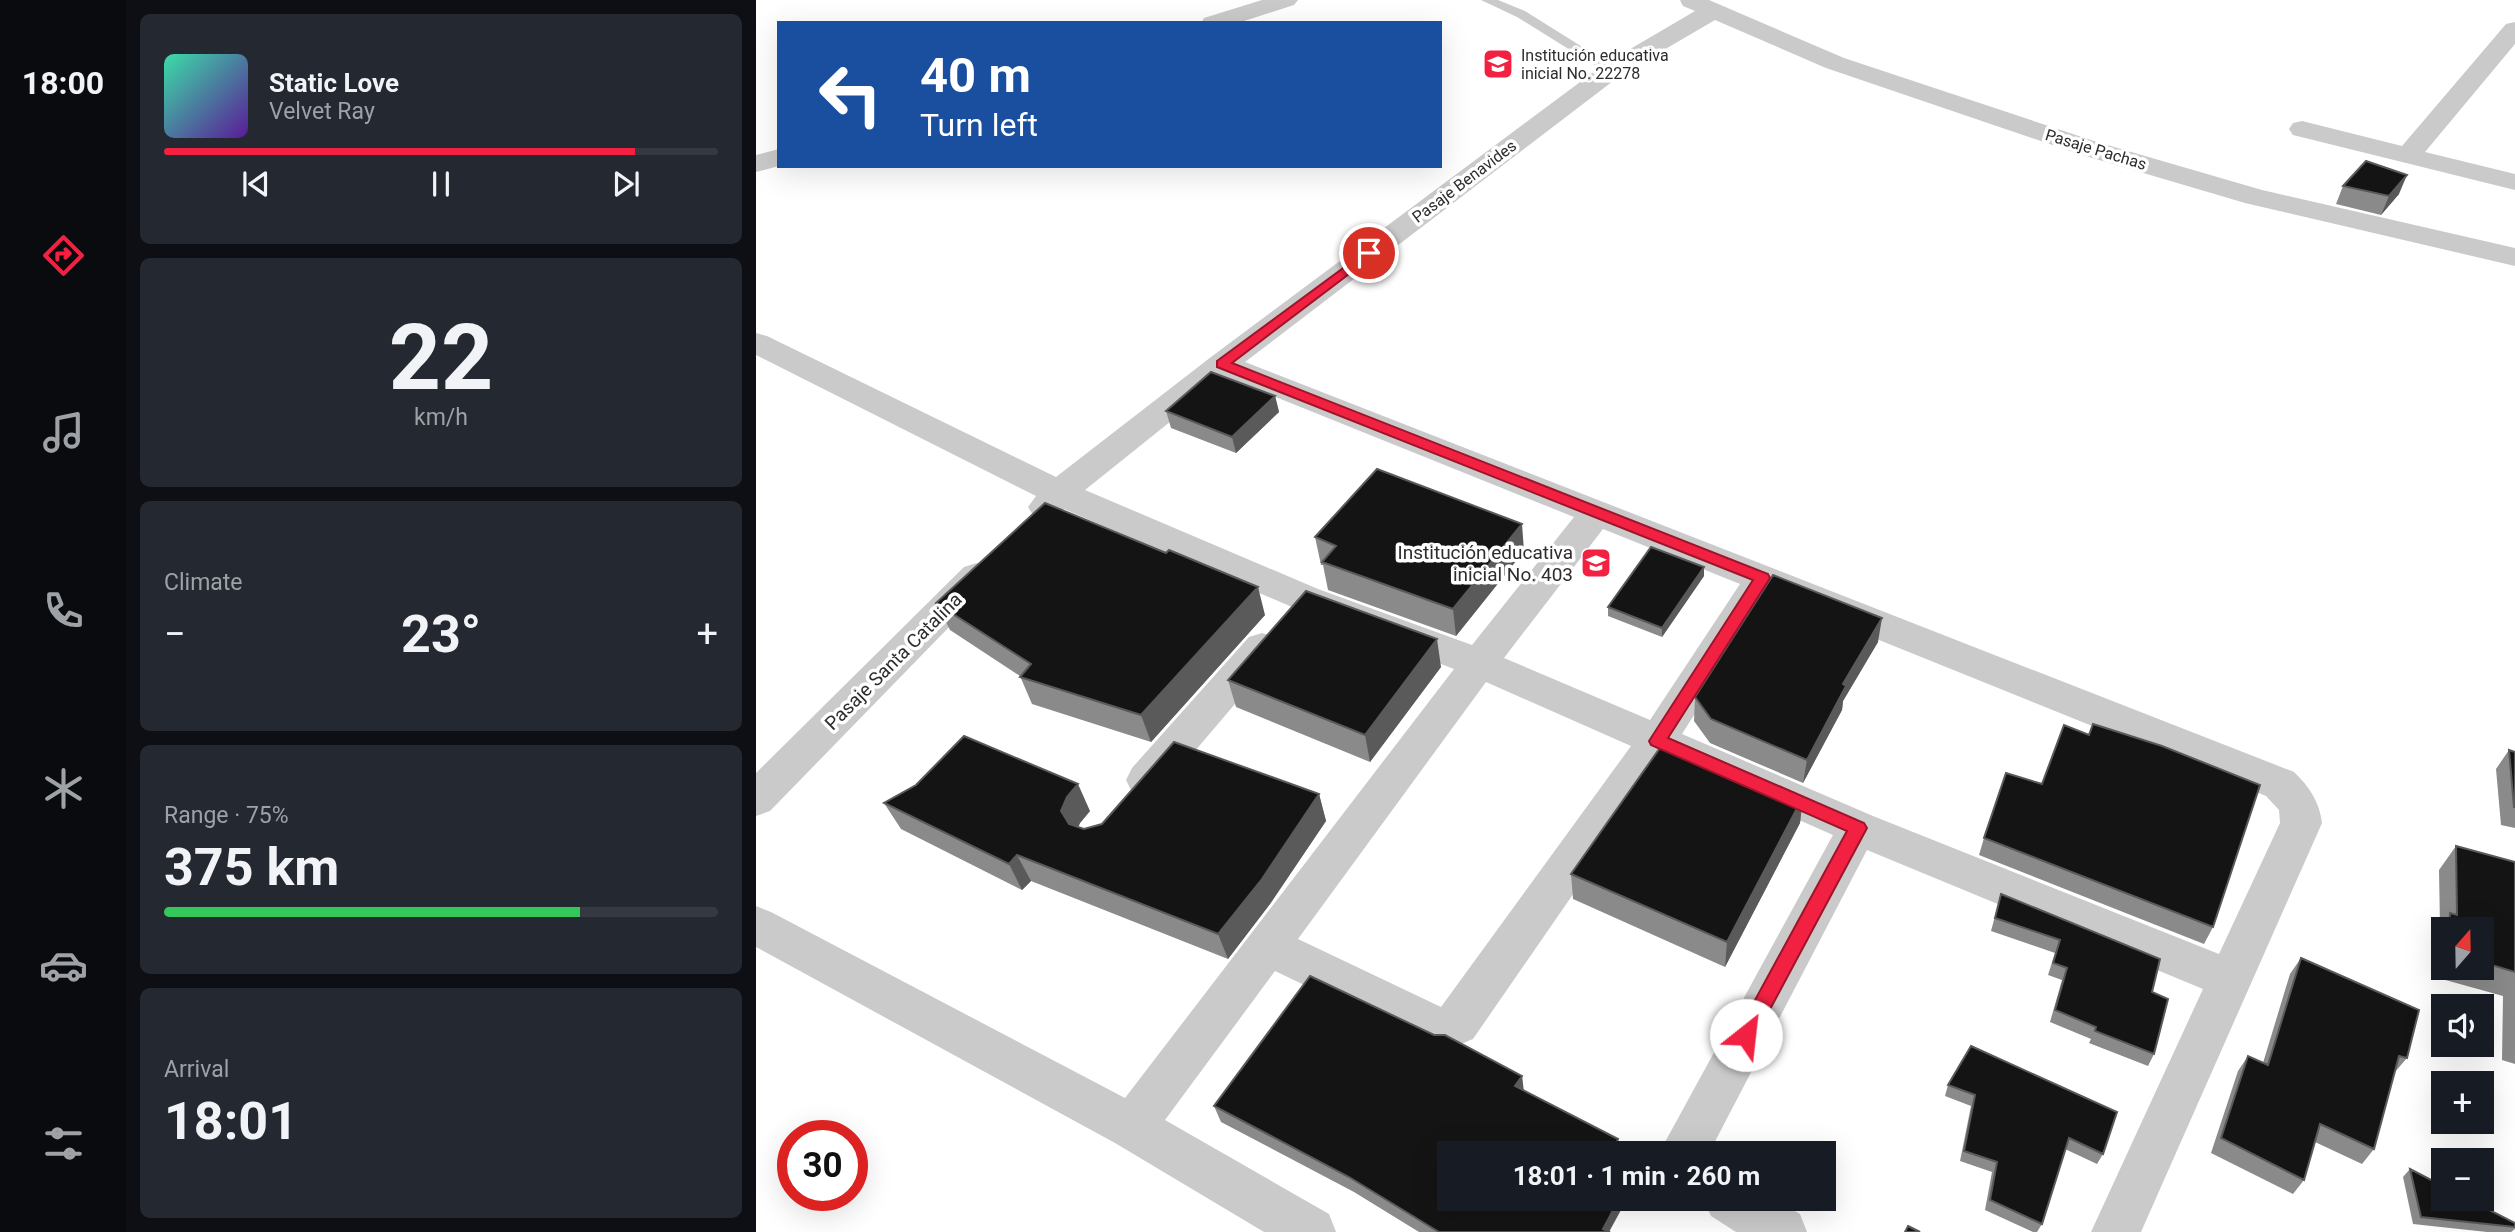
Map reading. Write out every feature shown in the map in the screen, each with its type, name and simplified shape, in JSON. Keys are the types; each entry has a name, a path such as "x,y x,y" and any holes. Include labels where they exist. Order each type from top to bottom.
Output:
{"street":[{"path":"1219,21 1286,0"},
{"name":"Pasaje Benavides","path":"1059,494 1222,364 1701,6"},
{"name":"Pasaje Pachas","path":"1701,6 1835,63 2088,148 2255,197 2515,257"},
{"path":"2408,155 2515,29"},
{"path":"2302,129 2515,182"},
{"path":"756,164 777,158"},
{"path":"756,343 1059,494 1305,598 1479,663 1858,828 2230,979"},
{"path":"1222,364 2280,784 2301,809 2301,823 2116,1232"},
{"name":"Pasaje Santa Catalina","path":"756,799 1059,494"},
{"path":"1132,1127 1479,663 1596,513"},
{"path":"1268,946 1438,1028 1449,1028 1457,1024 1657,741 1762,578"},
{"path":"1124,805 1305,598"},
{"path":"1689,1141 1858,828"},
{"path":"756,925 1132,1127 1311,1232"},
{"path":"1748,1211 1782,1232"}],"lane":[{"path":"1487,0 1521,14 1612,70"}],"building":[{"path":"2366,161 2407,175 2389,196 2343,186"},
{"path":"1211,372 1275,396 1232,437 1166,411"},
{"path":"1377,469 1522,524 1453,609 1322,562 1336,546 1315,537"},
{"path":"1045,503 1166,553 1169,550 1258,587 1141,715 1020,677 1031,664 936,603"},
{"path":"1651,547 1704,567 1662,628 1608,607"},
{"path":"1773,575 1882,618 1843,684 1846,686 1807,760 1711,719 1695,697"},
{"path":"1306,591 1437,639 1365,735 1228,680"},
{"path":"2093,724 2162,746 2260,785 2213,927 1984,838 2006,773 2042,784 2064,725 2089,735"},
{"path":"964,736 1078,784 1067,797 1061,811 1069,824 1084,829 1102,824 1174,742 1319,794 1262,879 1218,934 1017,855 1009,864 884,803 916,785"},
{"path":"1667,738 1803,797 1727,942 1571,874"},
{"path":"2509,750 2515,752 2515,807 2514,807"},
{"path":"2456,846 2515,862 2515,972 2494,966 2494,917 2450,917 2450,913 2457,915"},
{"path":"2001,894 2160,959 2152,992 2168,999 2154,1054 2095,1031 2096,1027 2055,1010 2067,968 2053,963 2060,940 1995,918"},
{"path":"2301,958 2419,1010 2407,1058 2399,1056 2374,1149 2320,1124 2304,1180 2221,1138 2248,1056 2268,1065"},
{"path":"1310,976 1434,1035 1445,1035 1522,1076 1515,1086 1618,1139 1437,1141 1437,1211 1613,1211 1603,1229 1610,1232 1439,1232 1349,1177 1214,1106"},
{"path":"1971,1046 2117,1112 2103,1154 2069,1138 2042,1224 1990,1200 1997,1162 1964,1151 1975,1095 1948,1085"},
{"path":"2410,1169 2431,1180 2431,1211 2492,1211 2515,1223 2515,1227 2421,1217"},
{"path":"1908,1226 1920,1232 1905,1232"}],"place":[{"name":"Institución educativa inicial No. 22278","path":"1498,64"},
{"name":"Institución educativa inicial No. 403","path":"1596,563"}],"route":[{"path":"1369,253 1222,364 1762,578 1657,741 1858,828 1746,1035"}]}
